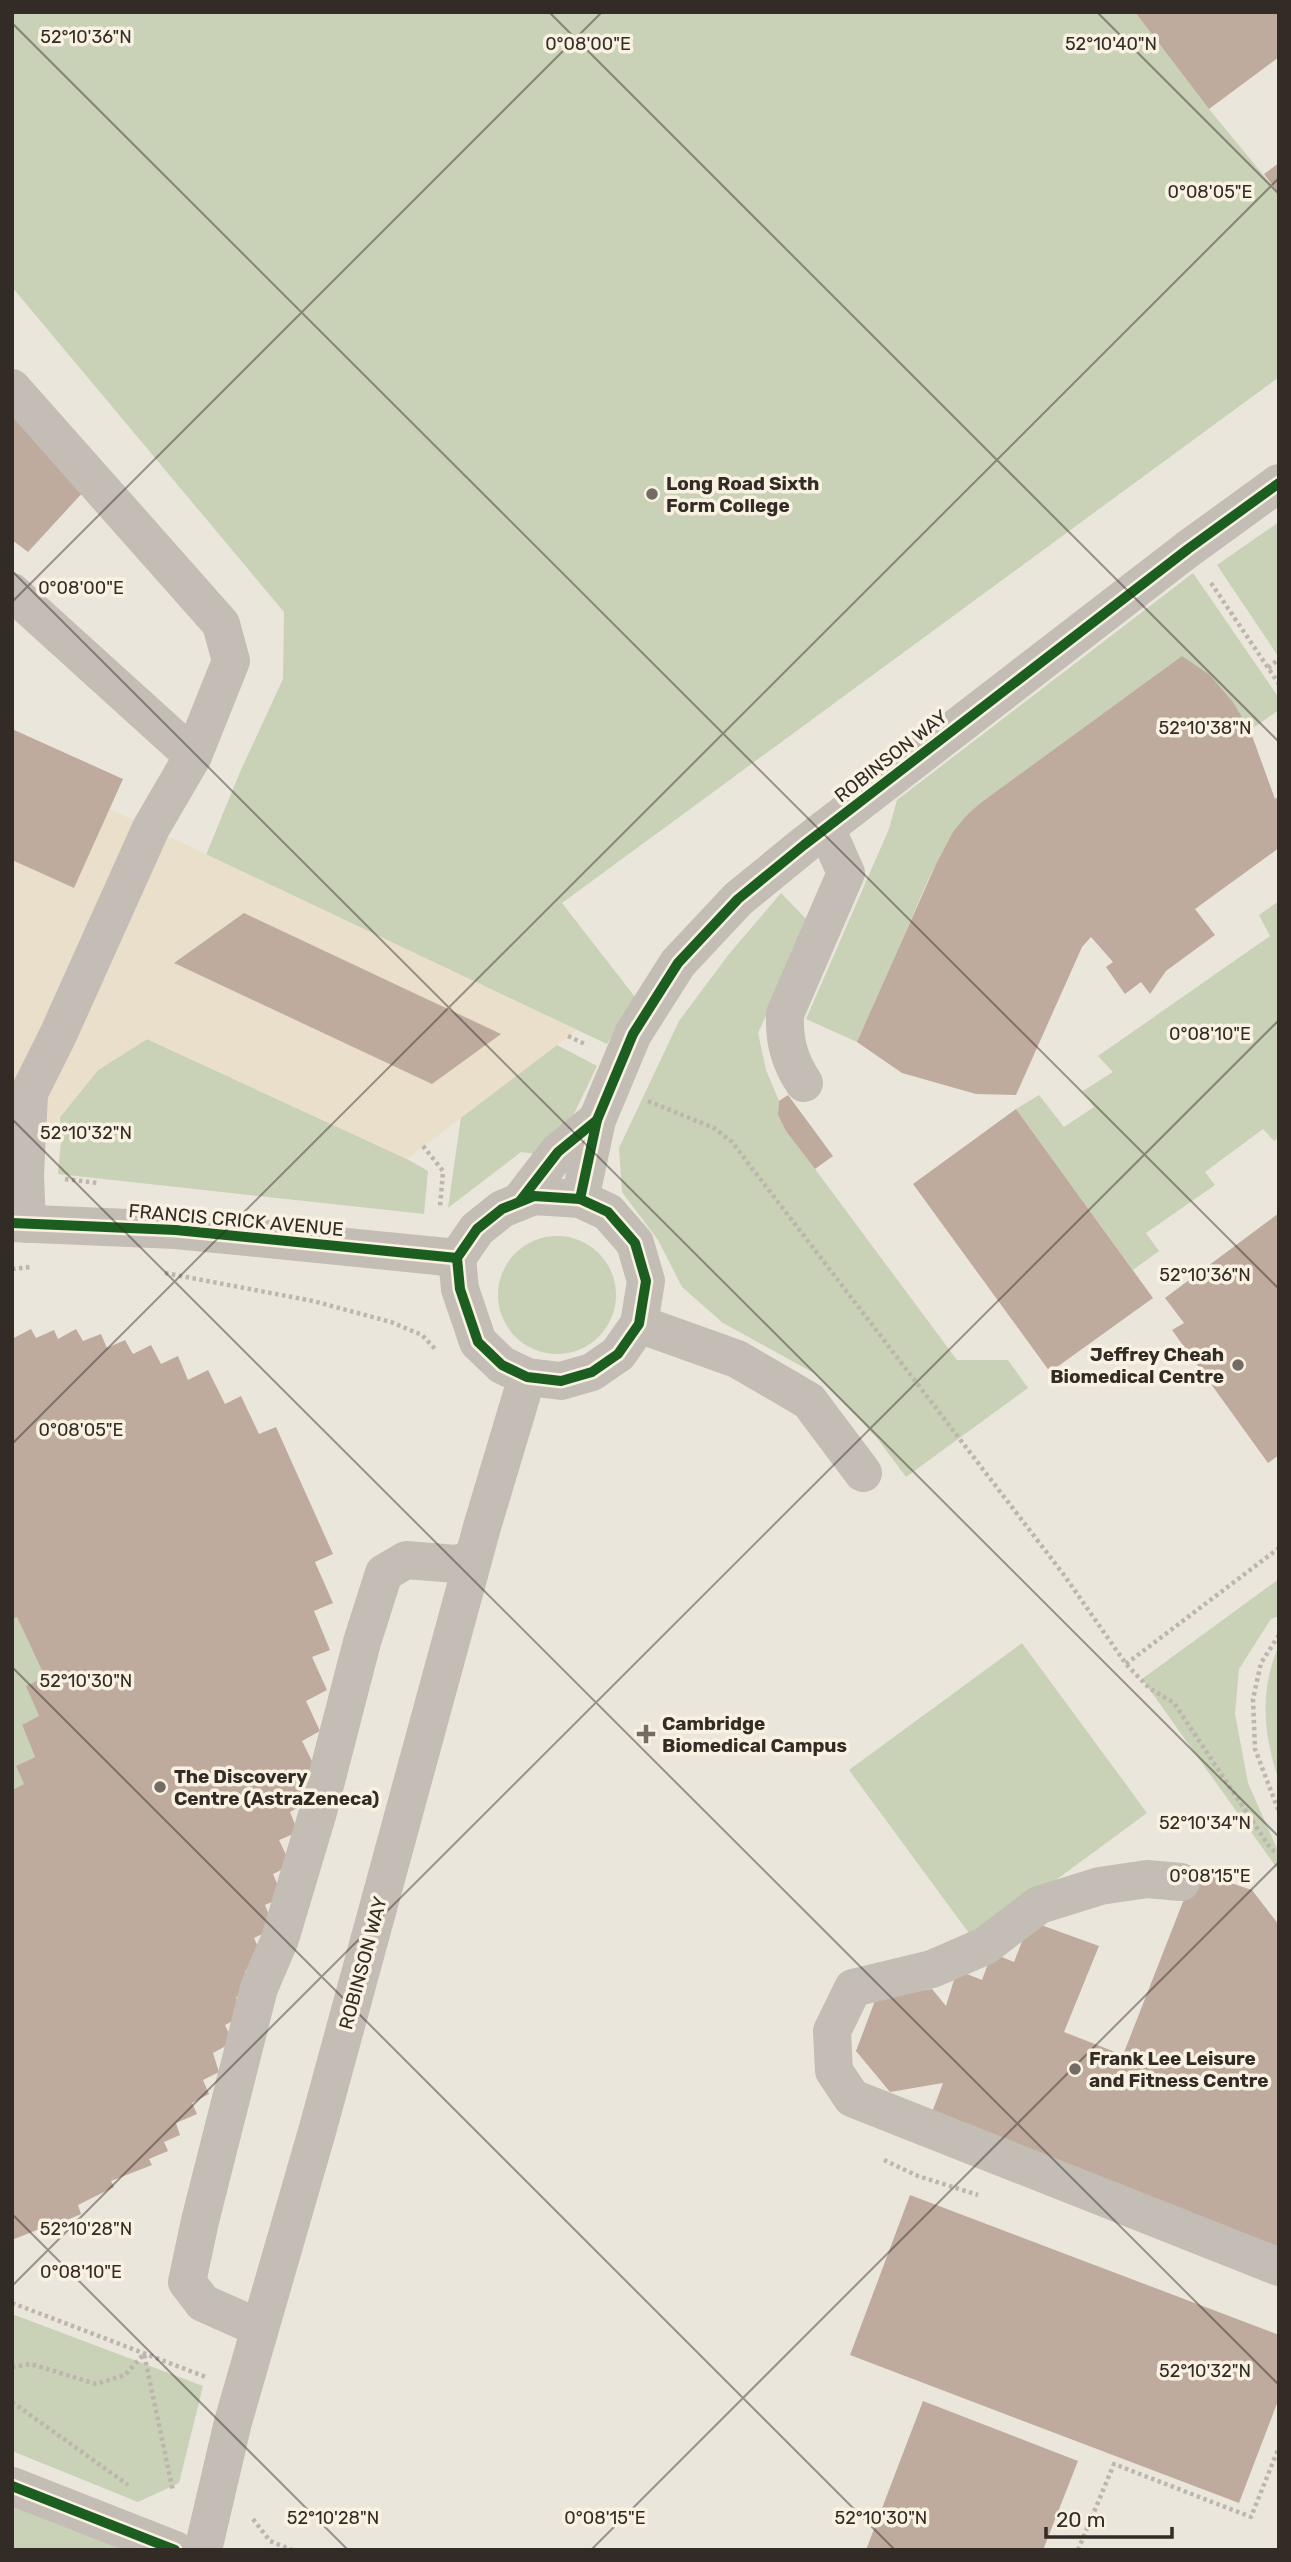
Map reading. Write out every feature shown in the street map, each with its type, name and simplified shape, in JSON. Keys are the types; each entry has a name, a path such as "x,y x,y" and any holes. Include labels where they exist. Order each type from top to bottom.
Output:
{"street":[{"path":"12,388 221,624 231,661 193,756 151,828 29,1093 26,1175 20,1223"},
{"name":"ROBINSON WAY","path":"580,1199 597,1119 634,1034 678,963 737,899 1188,549 1279,483"},
{"path":"12,592 193,756"},
{"path":"804,1083 794,1069 785,1037 785,1014 846,873 826,828"},
{"name":"ROBINSON WAY","path":"520,1201 558,1152 597,1119"},
{"path":"534,1196 580,1199 608,1212 635,1243 646,1281 639,1324 618,1354 592,1372 561,1381 527,1377 502,1365 478,1342 460,1289 457,1258 477,1229 502,1209 520,1201 534,1196"},
{"name":"FRANCIS CRICK AVENUE","path":"20,1223 176,1230 457,1258"},
{"path":"639,1324 737,1359 809,1401 863,1474"},
{"name":"ROBINSON WAY","path":"195,2549 318,2128 473,1559 527,1377"},
{"path":"259,2328 203,2304 187,2282 259,1987 280,1939 318,1812 362,1642 384,1573 406,1560 456,1564 473,1559"},
{"path":"1181,1882 1147,1879 1100,1886 1039,1905 985,1945 932,1969 853,1988 832,2031 825,2067 852,2098 1279,2267"},
{"path":"12,2486 195,2549"}],"path":[{"path":"1188,549 1279,684"},
{"path":"1268,668 1279,659"},
{"path":"637,1096 714,1128 732,1142 1064,1575 1126,1664 1149,1688 1174,1703 1271,1849 1279,1855"},
{"path":"423,1146 443,1171 439,1218"},
{"path":"1126,1664 1279,1548"},
{"path":"1279,1635 1261,1663 1253,1699 1255,1748 1279,1812"},
{"path":"12,2303 218,2381"},
{"path":"12,2367 31,2364 96,2384 125,2375 144,2354"},
{"path":"144,2354 175,2497"},
{"path":"12,2402 130,2486"},
{"path":"1078,2550 1114,2464 1251,2517 1279,2447"}],"green space":[{"name":"Long Road Sixth Form College","path":"12,12 1135,12 1209,109 1279,194 1279,377 562,903 635,997 607,1044 206,855 240,772 283,679 284,612 12,287"},
{"path":"1279,522 1279,656 1278,656 1217,565"},
{"path":"1193,573 1279,698 1279,710 1250,730 1233,702 1210,675 1181,657 979,804 956,830 930,876 857,1042 806,1019 889,829 897,800"},
{"path":"781,893 809,922 758,1033 766,1070 779,1101 778,1115 786,1130 957,1360 1008,1360 1028,1388 906,1477 877,1438 814,1373 723,1323 682,1287 658,1240 622,1192 619,1148 679,1021 729,954"},
{"path":"1279,901 1279,1137 1274,1141 1263,1129 1205,1172 1215,1185 1146,1233 1159,1251 1133,1270 1016,1109 1039,1095 1064,1127 1094,1107 1083,1091 1113,1072 1098,1056 1270,936 1259,915"},
{"path":"147,1039 428,1171 424,1214 58,1174 60,1117 98,1070"},
{"path":"557,1045 597,1066 570,1122 543,1155 521,1152 448,1208 461,1117"},
{"path":"557,1236 580,1241 599,1253 611,1272 616,1295 611,1318 599,1337 580,1349 557,1354 534,1349 515,1337 503,1318 498,1295 503,1272 515,1253 534,1241"},
{"path":"1279,1579 1279,1616 1271,1619 1239,1669 1235,1714 1248,1783 1279,1853 1279,1871 1142,1679"},
{"path":"17,1617 45,1677 27,1686 39,1716 22,1726 35,1757 16,1766 24,1784 12,1790 12,1619"},
{"path":"1022,1643 1147,1813 974,1940 849,1770"},
{"path":"1279,1645 1279,1781 1269,1746 1266,1696 1268,1679"},
{"path":"12,2314 203,2386 179,2483 138,2502 12,2451"},
{"path":"12,2503 130,2550 12,2550"}],"shaded area":[{"path":"109,809 577,1030 407,1159 147,1039 98,1070 60,1117 61,1140 12,1141 12,860 74,888"}],"building":[{"path":"1135,12 1279,12 1279,57 1209,109"},
{"path":"1279,163 1279,194 1264,174"},
{"path":"12,411 85,490 28,552 12,540"},
{"path":"1182,656 1210,675 1233,702 1250,730 1275,799 1279,796 1279,848 1195,909 1215,935 1166,971 1150,994 1141,982 1125,994 1106,967 1113,962 1091,937 1082,947 1016,1095 976,1094 902,1073 857,1042 936,864 953,832 966,816"},
{"path":"12,729 123,779 74,888 12,860"},
{"path":"244,913 501,1034 432,1084 174,963"},
{"path":"788,1095 833,1156 815,1169 786,1131 778,1115 779,1101"},
{"path":"1016,1109 1153,1298 1050,1372 913,1184"},
{"name":"Jeffrey Cheah Biomedical Centre","path":"1279,1213 1279,1455 1268,1463 1172,1330 1184,1323 1165,1298"},
{"name":"The Discovery Centre (AstraZeneca)","path":"31,1329 36,1338 54,1330 58,1339 76,1329 83,1341 101,1334 107,1348 125,1340 133,1354 151,1345 161,1364 178,1356 188,1380 208,1370 225,1404 241,1396 259,1434 276,1427 333,1554 315,1562 333,1603 314,1611 330,1650 312,1657 327,1690 306,1701 320,1731 302,1741 316,1769 298,1778 309,1802 290,1812 298,1832 279,1840 291,1865 273,1874 283,1897 265,1905 274,1928 254,1938 265,1962 245,1971 252,1990 236,1997 242,2016 225,2025 233,2042 213,2053 219,2072 203,2080 209,2094 192,2103 197,2114 176,2123 180,2135 164,2142 168,2151 149,2159 152,2165 111,2181 114,2187 78,2205 81,2214 12,2240 12,1790 24,1784 16,1766 35,1757 22,1725 39,1716 26,1686 45,1677 17,1617 12,1619 12,1339"},
{"name":"Frank Lee Leisure and Fitness Centre","path":"1195,1871 1252,1890 1279,1925 1279,2256 931,2115 943,2083 890,2092 856,2051 876,1998 932,1989 946,2006 957,1970 982,1980 992,1953 1014,1962 1030,1921 1099,1946 1064,2032 1123,2055"},
{"path":"910,2195 1279,2335 1279,2398 1239,2503 850,2355"},
{"path":"923,2401 1078,2461 1043,2550 866,2550"}],"cycle path":[{"path":"580,1199 597,1120 633,1034 678,963 738,899 804,845 1188,549 1279,483"},
{"path":"520,1201 558,1152 597,1120"},
{"path":"534,1196 580,1199 608,1212 635,1243 646,1281 639,1324 618,1354 592,1372 561,1381 527,1377 502,1365 478,1342 460,1289 457,1258 477,1229 502,1209 534,1196"},
{"path":"12,1223 176,1230 457,1258"},
{"path":"12,2486 175,2550"}],"place":[{"name":"Long Road Sixth Form College","path":"652,494"},
{"name":"Jeffrey Cheah Biomedical Centre","path":"1238,1365"},
{"name":"Cambridge Biomedical Campus","path":"646,1734"},
{"name":"The Discovery Centre (AstraZeneca)","path":"160,1787"},
{"name":"Frank Lee Leisure and Fitness Centre","path":"1075,2069"}]}
